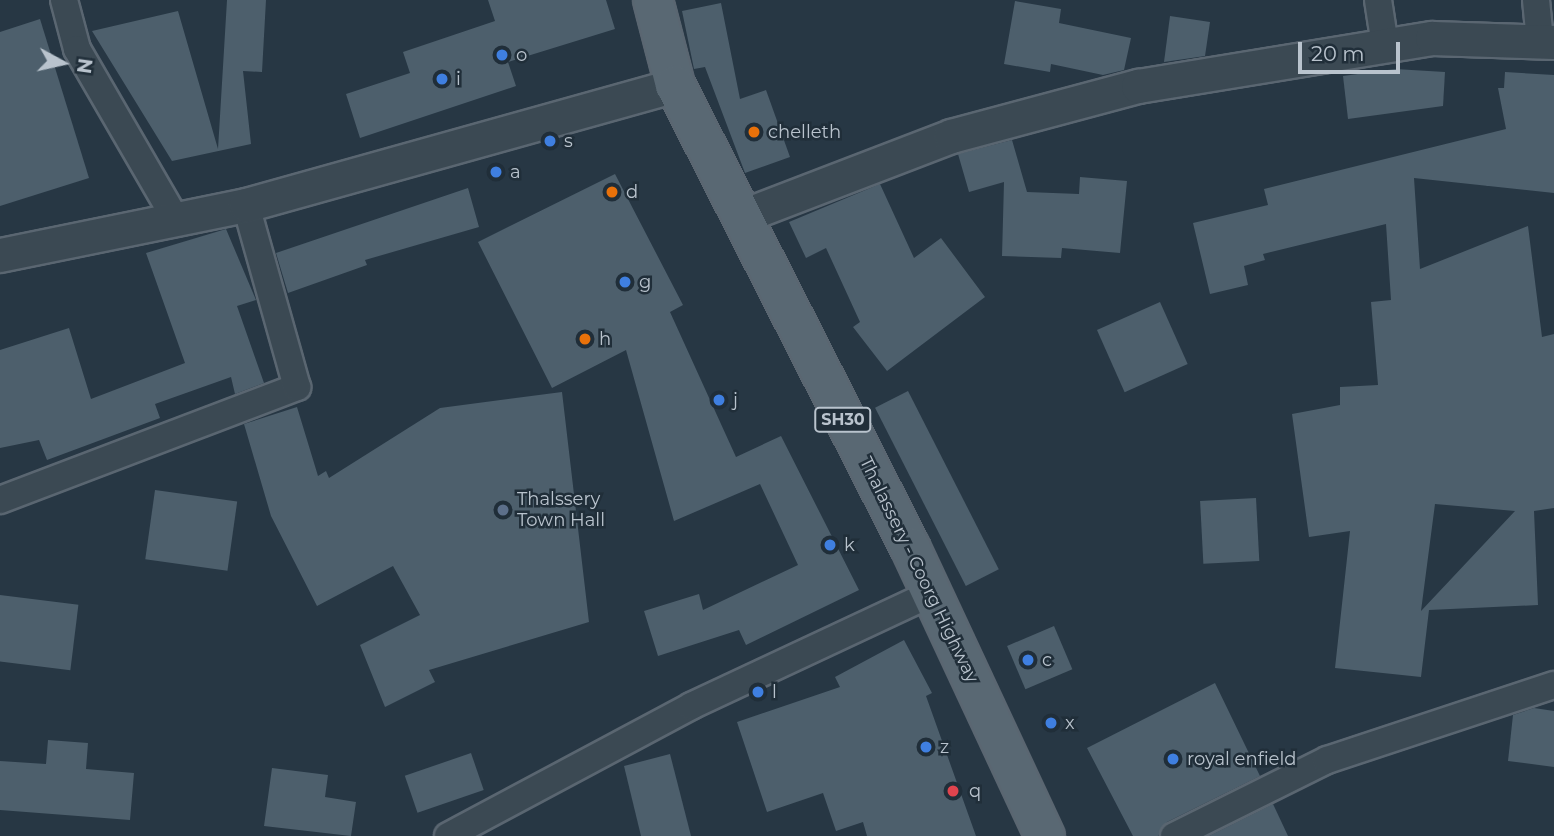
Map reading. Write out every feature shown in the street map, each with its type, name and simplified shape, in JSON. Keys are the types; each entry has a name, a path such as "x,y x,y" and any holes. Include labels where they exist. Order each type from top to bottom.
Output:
{"main road":[{"name":"Thalassery - Coorg Highway","path":"653,0 675,85 932,593 1045,836"}],"street":[{"path":"64,0 77,49 174,216"},
{"path":"1378,0 1385,45"},
{"path":"740,217 951,136 1138,86 1432,38 1547,42 1536,0"},
{"path":"0,255 174,216 246,205 675,85"},
{"path":"0,500 297,387 246,205"},
{"path":"465,832 691,706 932,593"},
{"path":"1174,836 1327,760 1554,685"}],"building":[{"path":"227,0 266,0 262,72 243,71 251,144 172,161 92,31 178,11 218,149"},
{"path":"488,0 606,0 615,29 508,62 516,86 360,138 346,94 410,73 403,52 495,21"},
{"path":"1015,1 1061,9 1059,23 1131,38 1124,70 1103,75 1051,64 1050,72 1004,64"},
{"path":"721,3 740,99 766,90 790,157 745,173 705,67 694,69 682,11"},
{"path":"1170,16 1210,22 1205,56 1164,62"},
{"path":"40,19 89,178 0,206 0,32"},
{"path":"1395,69 1445,72 1443,106 1348,119 1343,76"},
{"path":"1505,72 1554,75 1554,193 1414,178 1420,269 1528,226 1542,337 1554,334 1554,508 1534,511 1538,605 1429,610 1421,677 1335,668 1350,531 1309,537 1292,414 1340,405 1340,387 1378,385 1371,302 1391,300 1386,224 1263,254 1265,260 1244,266 1248,285 1210,294 1193,223 1268,205 1264,189 1506,129 1498,88 1504,88","holes":["1435,504 1515,511 1421,611"]},
{"path":"1012,140 1027,192 1079,194 1080,177 1127,181 1120,253 1062,248 1061,258 1002,256 1004,182 969,192 958,154"},
{"path":"615,174 683,305 670,312 736,457 781,436 859,590 746,645 739,630 658,656 644,611 699,594 703,610 798,565 760,484 674,521 626,350 552,388 478,242"},
{"path":"880,184 914,258 941,238 985,297 887,371 853,327 860,322 826,248 806,258 789,222"},
{"path":"468,188 479,227 365,260 367,265 288,293 276,253"},
{"path":"226,229 256,300 237,306 264,383 235,394 231,377 155,404 160,418 47,460 39,440 0,448 0,350 69,328 91,399 185,363 146,253"},
{"path":"1160,302 1188,364 1125,392 1097,330"},
{"path":"908,391 999,569 966,586 875,408"},
{"path":"562,392 589,622 429,670 435,682 385,707 360,645 420,615 393,566 317,606 271,516 244,424 297,407 318,476 326,471 329,478 440,408"},
{"path":"155,490 237,502 227,571 145,559"},
{"path":"1256,498 1259,561 1203,564 1200,501"},
{"path":"0,595 78,605 70,670 0,661"},
{"path":"1054,626 1072,669 1025,689 1007,646"},
{"path":"904,640 932,693 926,696 976,836 867,836 863,822 836,831 823,793 767,812 737,722 840,687 835,677"},
{"name":"royal enfield","path":"1215,683 1260,776 1167,822 1158,836 1133,836 1087,748"},
{"path":"1534,708 1554,711 1554,767 1508,761 1513,715"},
{"path":"48,740 88,743 86,769 134,773 130,820 0,810 0,761 46,764"},
{"path":"471,753 484,790 418,813 405,776"},
{"path":"670,754 691,836 641,836 624,766"},
{"path":"272,768 328,775 325,797 356,802 351,836 264,826"},
{"path":"1273,804 1288,836 1209,836"}],"place":[{"name":"o","path":"502,55"},
{"name":"i","path":"442,79"},
{"name":"chelleth","path":"754,132"},
{"name":"s","path":"550,141"},
{"name":"a","path":"496,172"},
{"name":"d","path":"612,192"},
{"name":"g","path":"625,282"},
{"name":"h","path":"585,339"},
{"name":"j","path":"719,400"},
{"name":"Thalssery Town Hall","path":"503,510"},
{"name":"k","path":"830,545"},
{"name":"c","path":"1028,660"},
{"name":"l","path":"758,692"},
{"name":"x","path":"1051,723"},
{"name":"z","path":"926,747"},
{"name":"royal enfield","path":"1173,759"},
{"name":"q","path":"953,791"}]}
